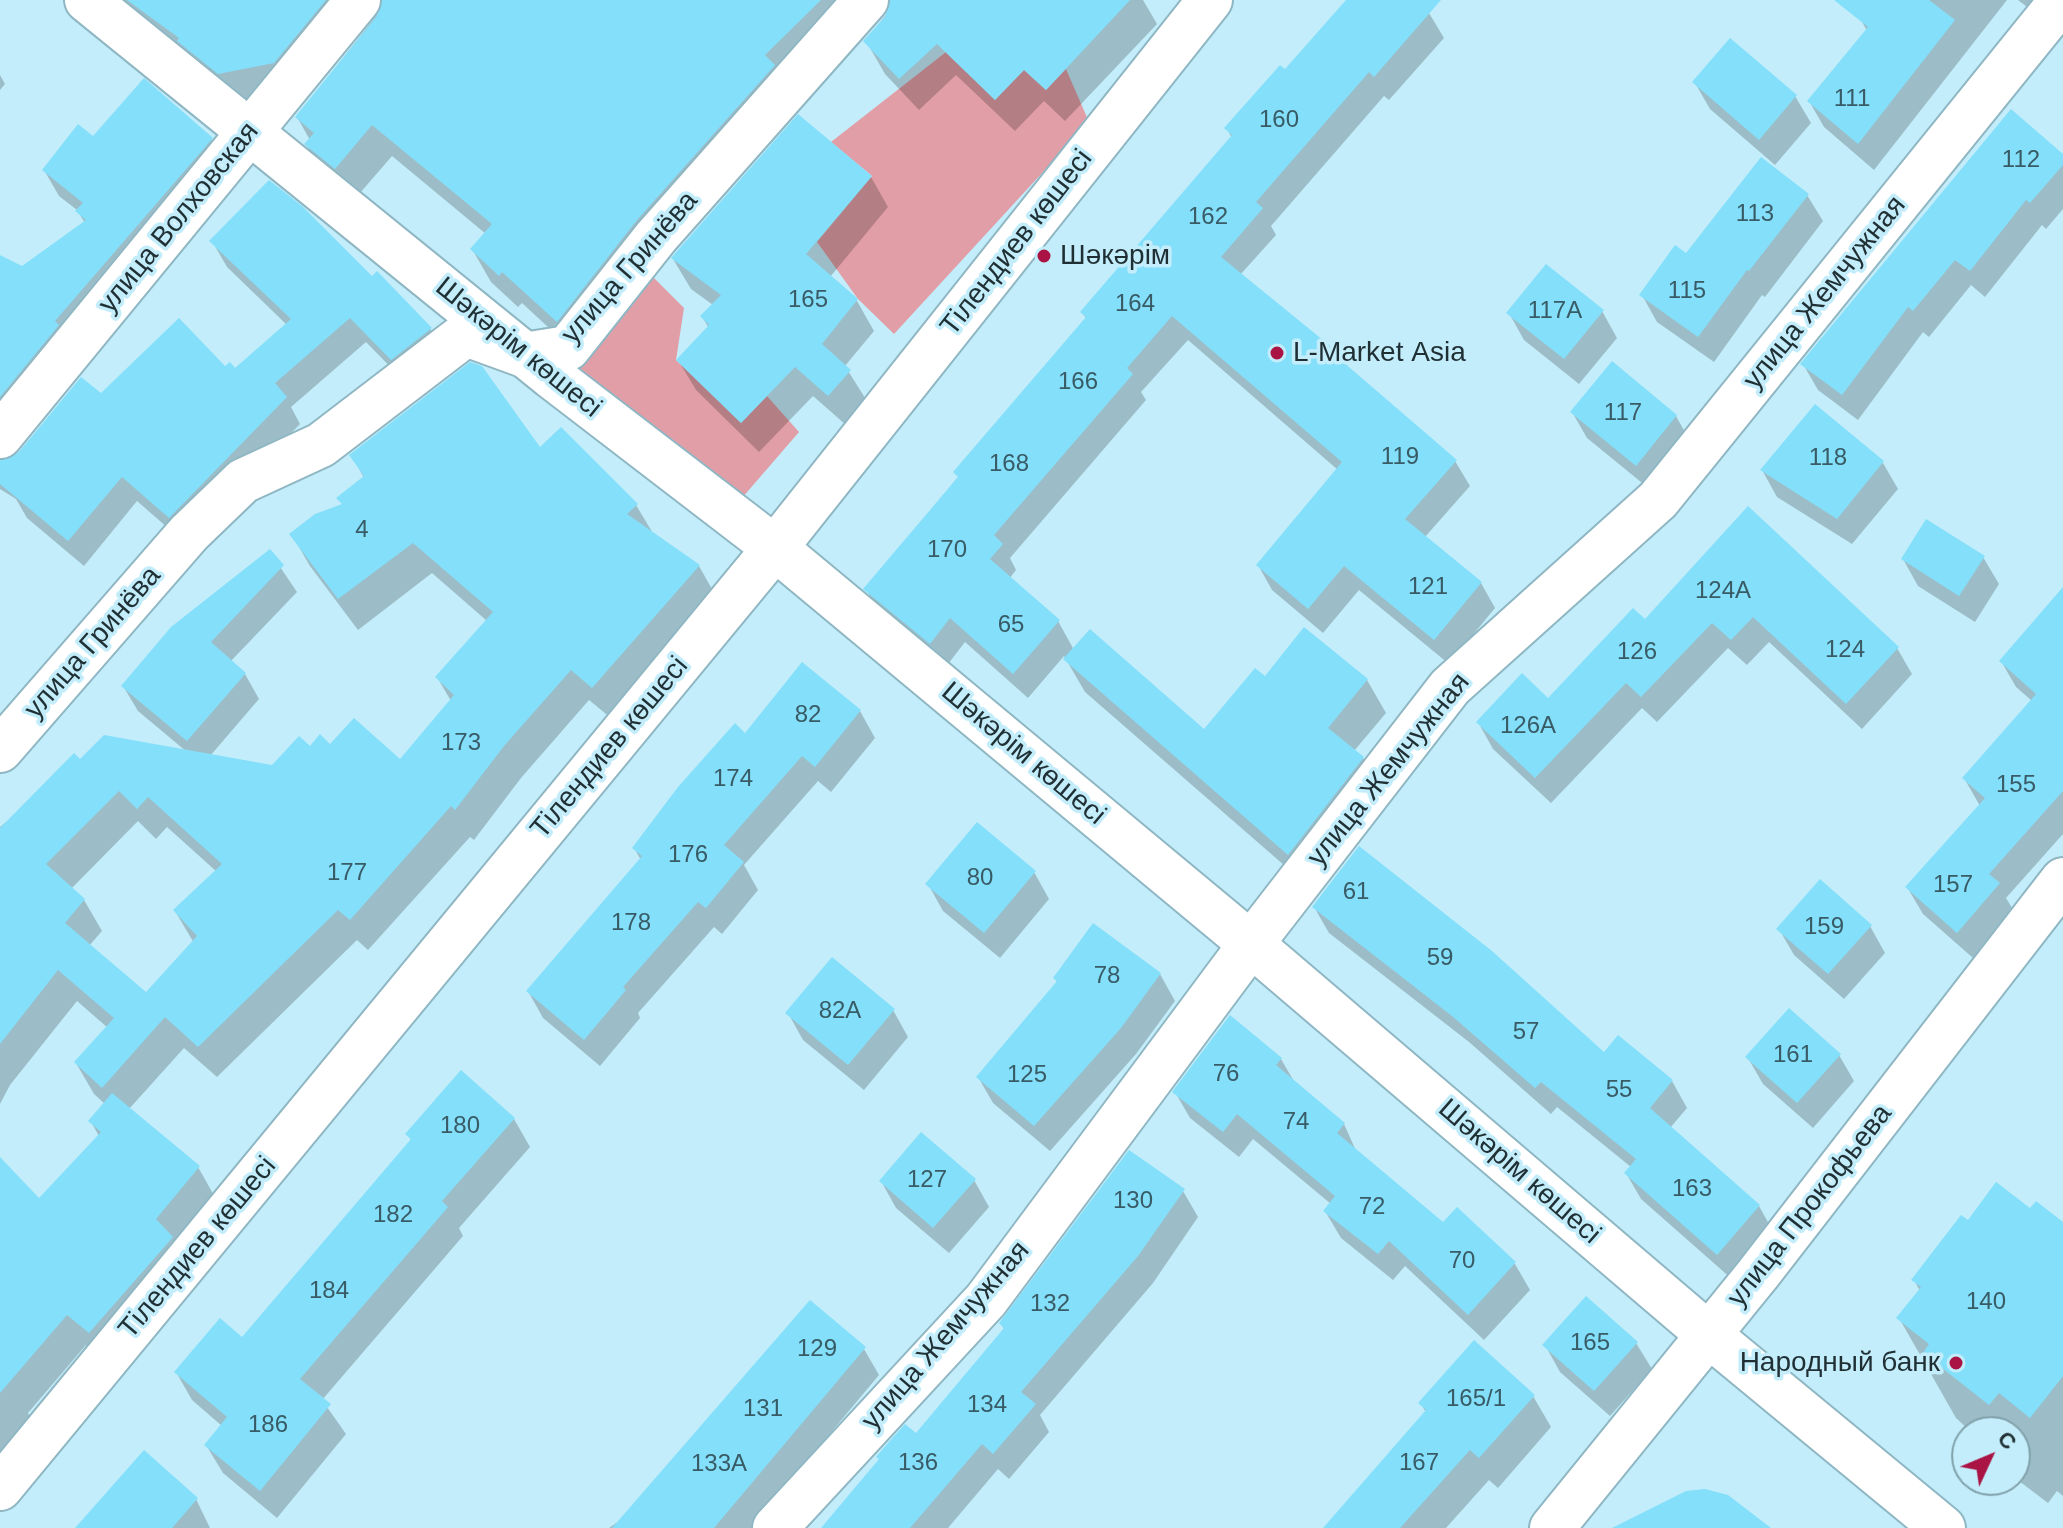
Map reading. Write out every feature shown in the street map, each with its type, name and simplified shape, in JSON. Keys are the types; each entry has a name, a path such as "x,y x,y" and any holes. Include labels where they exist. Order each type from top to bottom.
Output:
{"street":[{"name":"Шәкәрім көшесі","path":"87,0 524,355 775,548 1251,944 1709,1335 1943,1528"},
{"name":"улица Волховская","path":"0,436 358,0"},
{"name":"улица Гринёва","path":"0,750 189,533 243,481 321,445 466,334 524,355 568,348 656,237 866,0"},
{"name":"Тілендиев көшесі","path":"0,1488 775,548 1210,0"},
{"name":"улица Жемчужная","path":"775,1528 986,1300 1251,944 1450,687 1658,500 2062,0"},
{"name":"улица Прокофьева","path":"1552,1528 1709,1335 2063,880"}],"shaded area":[{"path":"946,52 995,100 1024,70 1046,90 1066,69 1089,122 894,334 858,299 817,242 872,176 831,142"},
{"path":"650,274 684,308 676,360 741,423 767,396 799,432 729,513 552,376"}],"building":[{"path":"127,0 326,0 274,63 218,74 177,41 179,38"},
{"path":"382,0 821,0 765,55 775,65 637,220 557,322 502,272 499,276 470,249 492,224 372,125 335,169 304,144 314,133 295,117 377,16"},
{"path":"890,0 1130,0 1046,90 1024,70 995,100 937,44 899,79 863,41 885,17"},
{"path":"1346,0 1441,0 1374,77 1369,72 1256,202 1263,208 1221,257 1345,358 1342,361 1457,460 1405,519 1482,582 1434,640 1344,566 1308,609 1256,565 1342,462 1172,316 1127,368 1133,374 994,535 1003,544 990,559 1060,620 1013,674 950,618 930,644 863,589 958,477 953,472 1086,317 1080,312 1232,135 1224,128 1280,65 1285,69"},
{"path":"1834,0 1929,0 1955,20 1858,144 1807,101 1868,27"},
{"path":"1730,38 1797,95 1759,140 1692,82"},
{"path":"144,78 213,138 55,321 59,325 0,397 0,255 22,266 86,220 75,211 83,203 42,170 78,124 93,136"},
{"path":"2011,109 2063,154 2063,165 2030,203 2026,200 1970,271 1955,260 1913,311 1908,307 1842,395 1800,364"},
{"path":"798,114 872,176 806,254 858,299 822,344 851,370 828,396 795,367 741,423 676,360 709,325 700,316 721,295 671,258"},
{"path":"1761,157 1809,194 1698,337 1639,295 1675,245 1686,253"},
{"path":"269,180 302,206 372,276 377,271 432,328 391,360 350,318 275,383 287,397 169,518 122,477 68,541 0,484 0,460 19,452 81,377 101,393 179,318 225,366 230,362 235,368 291,319 209,241"},
{"path":"1546,264 1604,310 1564,359 1506,313"},
{"path":"1612,361 1677,415 1636,466 1570,412"},
{"path":"470,362 482,366 540,447 561,427 638,504 627,514 700,565 592,688 571,670 504,746 455,810 451,806 350,920 338,910 198,1047 165,1017 102,1088 74,1062 114,1018 58,970 0,1044 0,828 74,753 80,759 104,735 272,765 299,736 310,746 320,734 330,744 354,718 400,759 454,695 435,677 493,612 413,543 338,599 289,534 315,514 342,504 336,498 364,476 349,455","holes":["119,791 137,809 148,797 222,864 173,910 197,936 146,992 65,923 85,899 46,864"]},
{"path":"1815,404 1884,461 1837,519 1760,470"},
{"path":"1748,506 1899,647 1846,704 1753,617 1731,640 1712,623 1641,697 1626,683 1535,778 1476,722 1522,673 1548,698 1633,608 1645,619"},
{"path":"1926,519 1985,556 1959,596 1901,559"},
{"path":"270,549 284,565 211,642 246,673 187,741 121,686 171,627"},
{"path":"2063,587 2063,791 1989,874 2000,883 1957,933 1905,887 1985,798 1962,778 2036,694 1999,661"},
{"path":"1304,627 1368,679 1328,728 1364,757 1288,855 1063,659 1090,629 1204,729 1255,668 1265,676"},
{"path":"802,662 861,710 815,767 802,756 724,845 744,862 706,908 698,902 623,987 626,990 584,1040 526,991 642,856 632,848 678,787 735,723 745,733"},
{"path":"977,822 1036,871 984,933 925,884"},
{"path":"1359,846 1492,951 1604,1052 1618,1035 1673,1080 1650,1108 1760,1205 1717,1255 1624,1173 1636,1159 1541,1082 1535,1088 1452,1016 1312,907"},
{"path":"1820,879 1872,925 1828,974 1776,929"},
{"path":"1093,923 1161,973 1121,1028 1034,1126 976,1077 1057,981 1053,978"},
{"path":"832,957 895,1009 848,1065 785,1013"},
{"path":"1789,1008 1841,1054 1797,1103 1745,1057"},
{"path":"1230,1015 1282,1058 1276,1065 1345,1123 1337,1133 1443,1222 1457,1207 1516,1262 1468,1315 1389,1241 1378,1254 1323,1211 1335,1196 1237,1114 1223,1132 1172,1092"},
{"path":"461,1070 515,1118 442,1201 448,1207 300,1379 331,1404 260,1491 204,1445 227,1417 174,1372 220,1318 242,1337 411,1139 405,1134"},
{"path":"112,1093 200,1166 156,1219 173,1237 89,1333 67,1315 0,1393 0,1157 39,1198 101,1132 88,1121"},
{"path":"921,1132 976,1179 933,1228 879,1181"},
{"path":"1129,1150 1185,1189 1138,1256 1021,1392 1036,1404 993,1454 982,1444 910,1528 821,1528 905,1424 916,1433 1004,1328 999,1323"},
{"path":"1996,1182 2030,1208 2036,1201 2063,1222 2063,1376 2031,1417 1999,1393 1989,1405 1923,1353 1929,1344 1896,1318 1921,1287 1911,1280 1961,1215 1968,1220"},
{"path":"1586,1296 1638,1342 1594,1391 1542,1345"},
{"path":"810,1300 866,1347 714,1528 612,1528"},
{"path":"1474,1340 1535,1395 1479,1458 1470,1450 1400,1528 1323,1528 1426,1410 1418,1403"},
{"path":"144,1450 198,1498 172,1528 75,1528"},
{"path":"1705,1489 1728,1495 1771,1528 1612,1528 1686,1491"}],"place":[{"name":"Шәкәрім","path":"1044,256"},
{"name":"L-Market Asia","path":"1277,353"},
{"name":"Народный банк","path":"1956,1363"}]}
